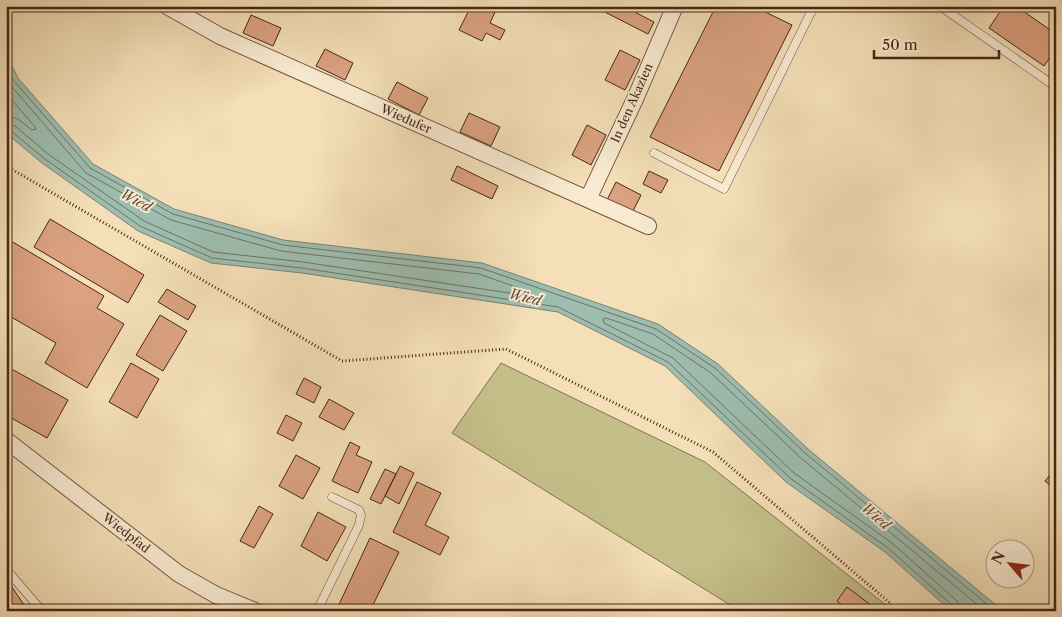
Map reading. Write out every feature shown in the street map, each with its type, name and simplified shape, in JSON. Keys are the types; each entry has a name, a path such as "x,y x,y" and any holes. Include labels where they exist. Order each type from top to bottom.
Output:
{"street":[{"name":"Wiedufer","path":"167,6 220,36 648,226"},
{"name":"In den Akazien","path":"588,199 636,99 675,6"},
{"name":"Wiedpfad","path":"6,440 179,574 216,595 255,611"}],"lane":[{"path":"654,153 724,189 810,14 816,6"},
{"path":"940,6 1056,87"},
{"path":"317,611 359,525 361,515 359,510 332,497"},
{"path":"6,569 42,611"}],"path":[{"path":"6,166 342,361 506,350 713,452 890,603 893,611"}],"shaded area":[{"path":"501,363 705,462 886,605 883,611 740,611 452,433"}],"water":[{"name":"Wied","path":"6,54 18,78 93,164 174,209 283,240 482,263 658,324 718,364 808,449 1003,611 951,611 885,552 786,482 665,366 558,312 302,273 211,263 138,231 42,163 6,133"}],"building":[{"path":"471,6 494,6 497,8 490,23 505,30 500,40 486,33 482,41 459,30"},
{"path":"593,6 623,6 654,22 648,34"},
{"path":"716,6 753,6 792,25 719,171 650,137"},
{"path":"1004,6 1016,6 1056,34 1056,49 1044,66 989,28"},
{"path":"251,15 281,28 273,46 243,33"},
{"path":"325,49 353,63 345,80 316,66"},
{"path":"620,50 640,60 625,90 605,80"},
{"path":"397,82 428,98 419,115 388,99"},
{"path":"469,113 500,127 491,146 460,132"},
{"path":"587,125 606,135 591,165 572,155"},
{"path":"457,166 498,186 492,199 451,180"},
{"path":"649,171 668,180 661,193 643,184"},
{"path":"616,182 641,195 630,217 605,204"},
{"path":"50,219 144,275 128,303 34,247"},
{"path":"6,238 104,296 97,308 124,324 87,388 45,363 56,343 6,314"},
{"path":"167,289 196,306 188,320 158,302"},
{"path":"160,315 187,331 163,371 136,355"},
{"path":"131,363 159,379 137,418 109,402"},
{"path":"6,366 68,400 47,438 6,415"},
{"path":"304,378 321,387 314,403 296,394"},
{"path":"329,399 354,413 344,430 319,417"},
{"path":"286,415 302,423 293,441 277,433"},
{"path":"350,442 360,447 356,455 372,462 358,493 332,481"},
{"path":"296,455 320,468 303,499 279,486"},
{"path":"400,466 414,473 399,504 385,496"},
{"path":"1056,468 1056,490 1045,481"},
{"path":"385,469 396,474 381,504 370,499"},
{"path":"417,482 441,493 425,525 449,537 440,555 393,532"},
{"path":"259,506 273,514 254,548 240,541"},
{"path":"318,512 346,527 327,561 301,546"},
{"path":"370,538 399,552 370,611 336,611"},
{"path":"6,578 28,611 6,611"},
{"path":"847,587 876,609 875,611 849,611 837,601"}]}
